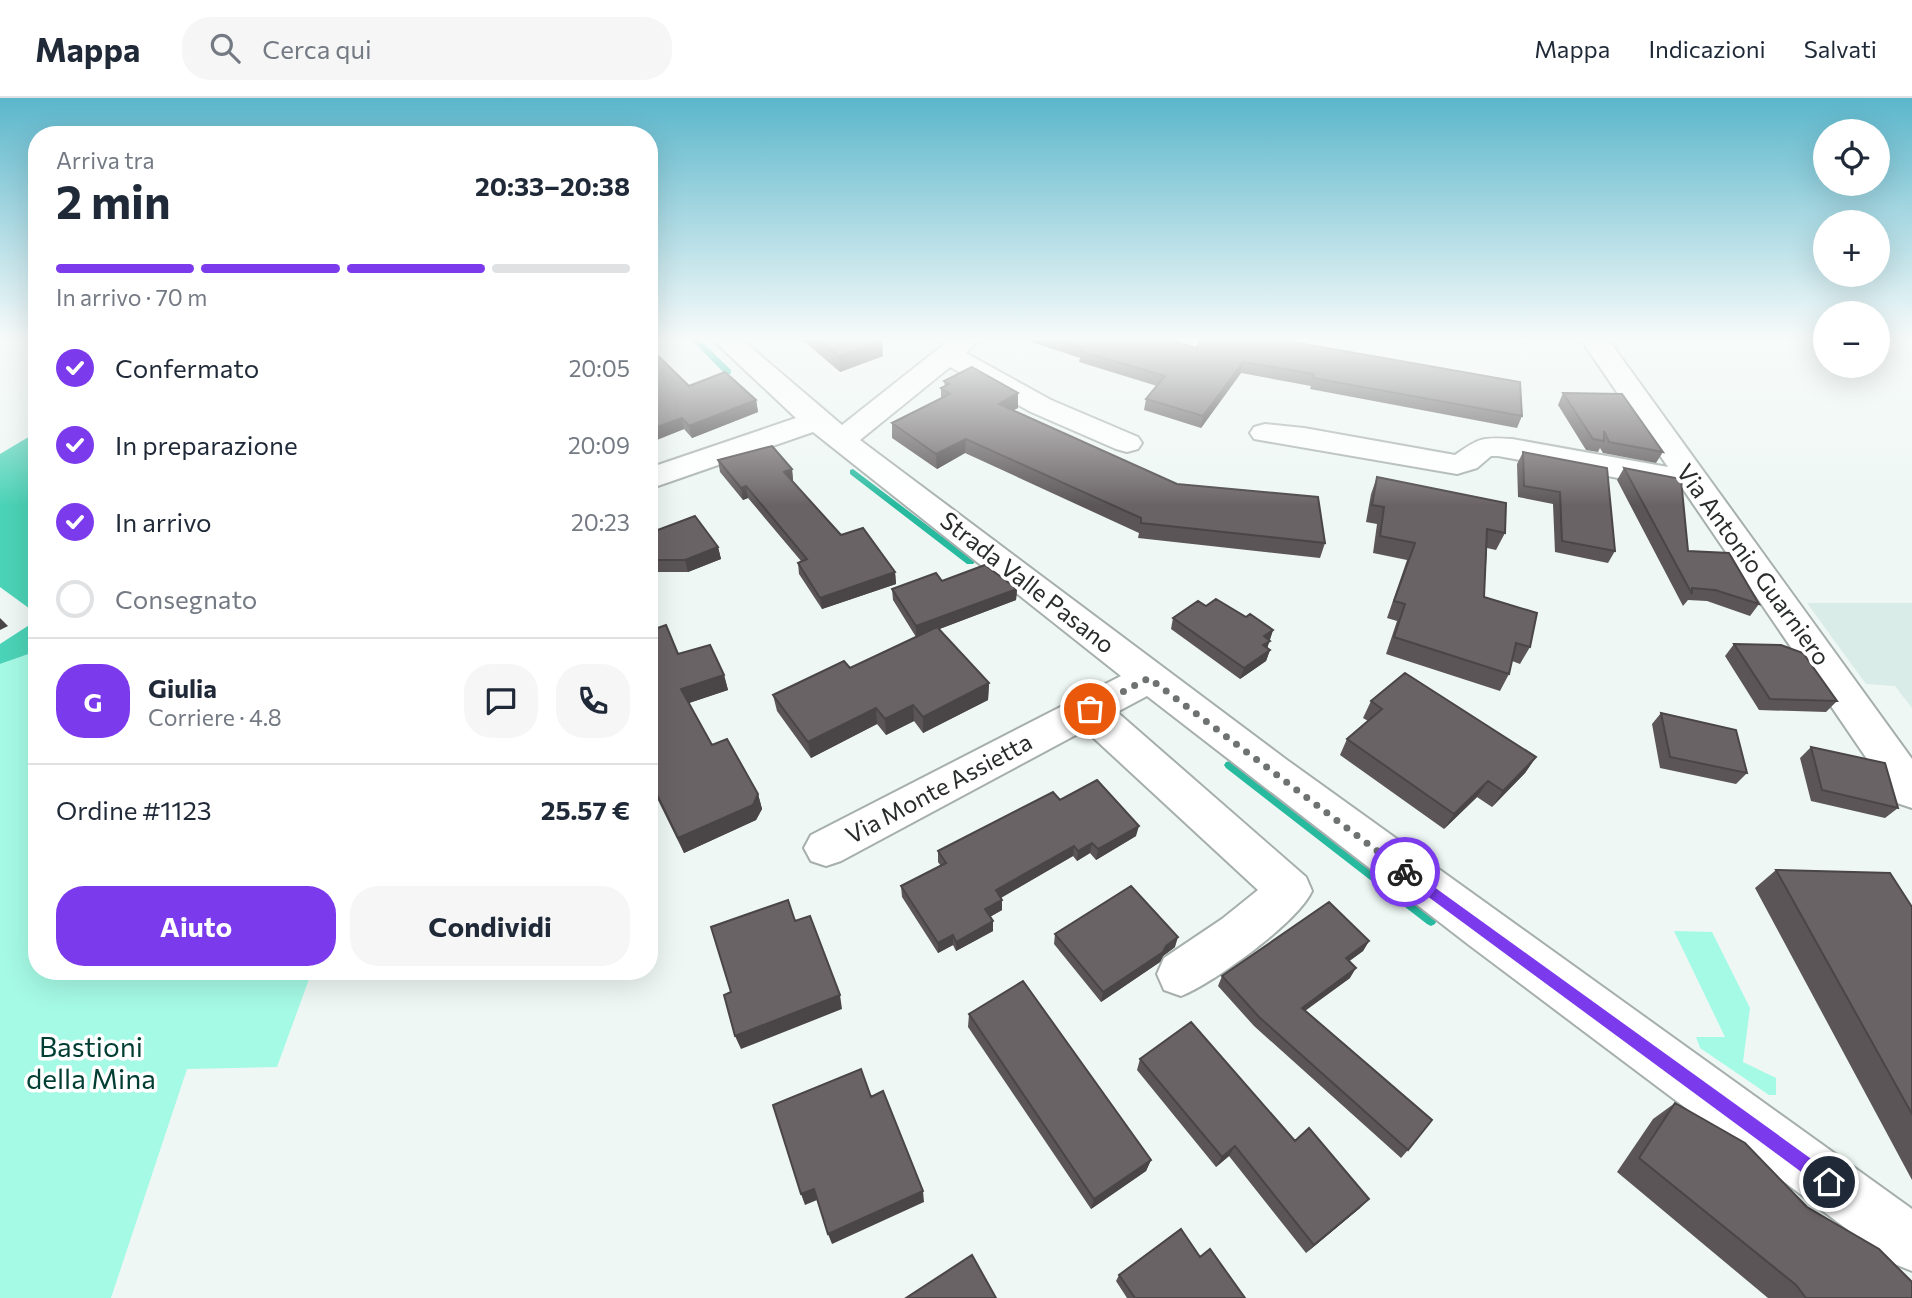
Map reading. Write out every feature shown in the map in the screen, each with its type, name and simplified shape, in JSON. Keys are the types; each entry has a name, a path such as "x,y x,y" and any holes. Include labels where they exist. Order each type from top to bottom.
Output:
{"street":[{"name":"Strada Valle Pasano","path":"787,394 828,431 1446,903 1912,1243"},
{"path":"658,477 828,431 884,394"},
{"path":"1024,394 1041,406 1127,443"},
{"name":"Via Antonio Guarniero","path":"1632,394 1912,792"},
{"path":"1265,433 1304,437 1457,465 1469,462 1479,450 1492,447 1513,449 1692,482"},
{"name":"Via Monte Assietta","path":"826,848 1149,678"},
{"path":"1090,709 1290,891 1238,934 1181,974"}],"shaded area":[{"path":"1807,603 1912,603 1912,708 1895,686 1866,684"}],"green space":[{"path":"28,437 28,607 0,587 0,454"},
{"path":"28,626 28,654 0,664 0,644"},
{"name":"Bastioni della Mina","path":"28,654 28,980 309,980 277,1067 187,1069 111,1298 0,1298 0,664"},
{"path":"1674,931 1712,932 1750,1008 1743,1062 1776,1078 1776,1095 1769,1095 1700,1048 1696,1037 1725,1037"}],"building":[{"path":"658,394 749,394 756,400 689,426 682,418 658,427"},
{"path":"950,394 1016,394 999,404 1177,484 1318,497 1325,543 1141,523 1141,518 966,439 936,454 892,423"},
{"path":"1150,394 1219,394 1203,416 1146,399"},
{"path":"1401,394 1521,394 1522,416"},
{"path":"1564,394 1622,394 1663,452 1609,442 1604,431 1604,441 1593,439"},
{"path":"772,446 792,469 784,472 841,535 863,528 895,572 820,598 798,563 807,559 746,486 741,488 718,460"},
{"path":"1523,452 1607,468 1615,551 1562,541 1560,492 1524,486"},
{"path":"1624,468 1681,479 1688,551 1729,553 1759,604 1715,590 1692,588 1692,594"},
{"path":"1377,477 1506,503 1505,533 1487,529 1484,597 1537,613 1530,647 1516,643 1509,674 1394,637 1405,604 1394,601 1415,543 1380,536 1384,507 1372,505"},
{"path":"695,516 718,547 685,560 658,560 658,530"},
{"path":"985,565 1017,589 916,626 892,589 936,573 942,581"},
{"path":"1216,599 1246,617 1250,614 1273,630 1264,636 1270,641 1263,645 1270,650 1244,668 1173,618 1198,601 1206,606"},
{"path":"666,625 678,654 710,645 724,675 681,689 712,745 727,739 758,794 753,805 678,838 658,797 658,628"},
{"path":"937,627 989,683 923,717 913,705 885,719 876,708 808,742 773,695 844,661 850,668"},
{"path":"1734,644 1781,645 1803,653 1837,701 1770,699"},
{"path":"1405,673 1536,757 1503,791 1488,781 1454,814 1347,739 1382,709 1371,701"},
{"path":"1661,713 1736,730 1747,773 1670,757"},
{"path":"1811,747 1885,763 1898,808 1822,790"},
{"path":"1097,780 1139,826 1098,849 1092,843 1078,851 1074,846 996,890 1002,900 985,909 993,921 956,942 953,935 938,943 901,886 946,863 938,851 1053,792 1060,800"},
{"path":"1776,870 1890,873 1912,907 1912,1114"},
{"path":"1131,886 1178,937 1166,946 1163,952 1103,992 1055,934"},
{"path":"788,900 795,921 810,916 840,995 735,1036 724,995 731,992 711,927"},
{"path":"1329,902 1369,941 1346,958 1356,968 1302,1008 1432,1120 1408,1150 1259,1017 1222,976"},
{"path":"1023,981 1151,1160 1094,1199 969,1014"},
{"path":"1191,1022 1295,1141 1309,1128 1369,1199 1314,1245 1235,1146 1222,1157 1140,1059"},
{"path":"861,1069 871,1097 883,1091 923,1191 828,1234 814,1189 801,1194 773,1105"},
{"path":"1675,1103 1745,1143 1807,1207 1879,1249 1912,1282 1912,1298 1806,1298 1796,1285 1639,1158"},
{"path":"1181,1229 1200,1257 1210,1249 1245,1298 1135,1298 1119,1275"},
{"path":"972,1255 996,1298 906,1298"}],"waterway":[{"path":"853,472 970,562"},
{"path":"1230,765 1431,920"}],"way so far":[{"path":"1090,709 1149,678 1405,872"}],"route":[{"path":"1405,872 1829,1182"}]}
